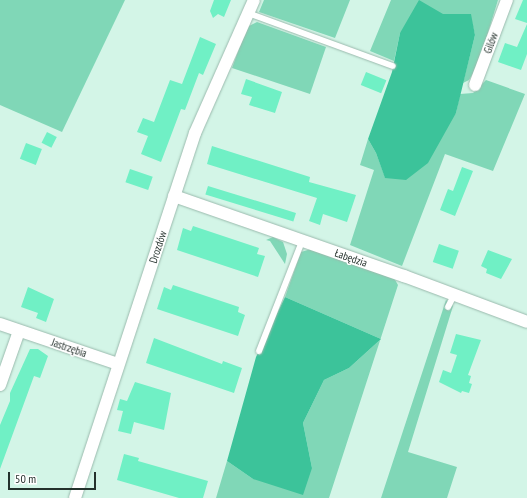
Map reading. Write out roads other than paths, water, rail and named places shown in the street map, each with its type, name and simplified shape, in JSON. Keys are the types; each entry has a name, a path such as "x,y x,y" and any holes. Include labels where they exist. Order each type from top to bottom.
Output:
{"street":[{"name":"Drozdów","path":"75,498 195,133 254,0"},
{"name":"Gilów","path":"475,85 507,0"},
{"name":"Łabędzia","path":"174,196 527,322"},
{"name":"Jastrzębia","path":"0,324 118,364"},
{"path":"0,385 19,331"}],"lane":[{"path":"248,13 393,66"},
{"path":"260,351 302,241"},
{"path":"448,307 454,295"}]}
